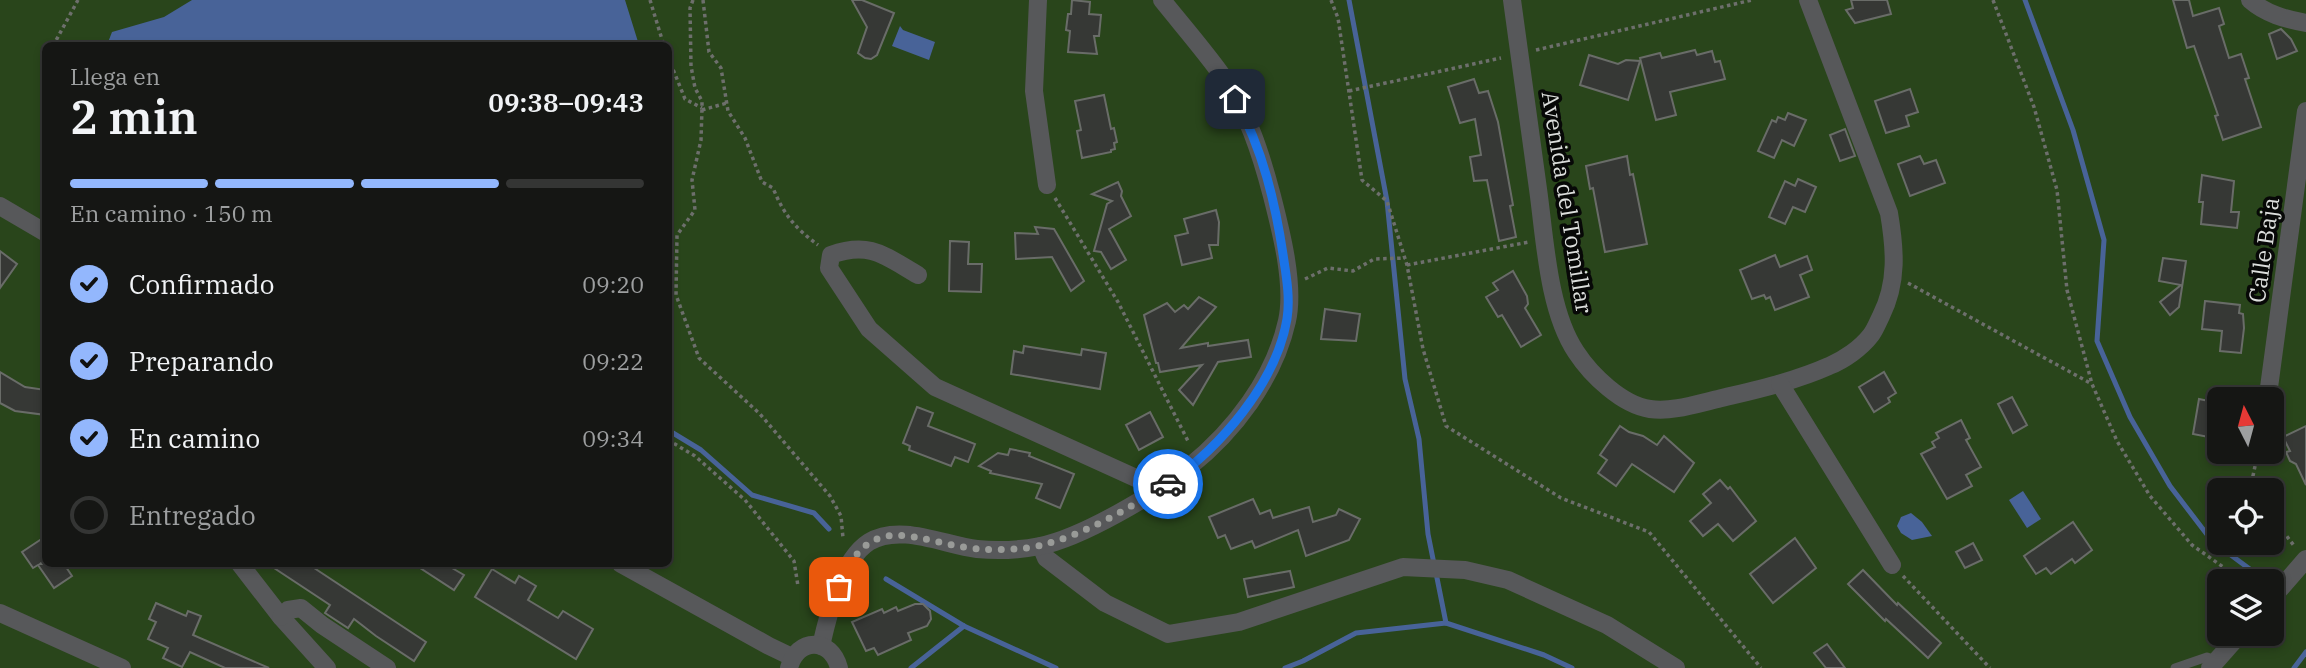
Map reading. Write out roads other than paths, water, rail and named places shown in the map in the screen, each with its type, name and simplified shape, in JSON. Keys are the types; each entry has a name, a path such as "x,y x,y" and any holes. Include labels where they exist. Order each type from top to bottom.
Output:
{"street":[{"path":"1038,0 1034,91 1047,185"},
{"path":"821,646 827,618 845,572 856,554 869,542 884,536 901,534 977,549 1041,546 1083,530 1160,489 1198,460 1233,425 1260,387 1277,351 1287,319 1288,285 1279,225 1265,170 1248,123 1222,76 1162,0"},
{"name":"Avenida del Tomillar","path":"1512,0 1545,239 1554,293 1566,332 1575,351 1596,377 1616,394 1648,409 1678,408 1780,384 1831,365 1848,356 1871,335 1885,308 1894,276 1895,249 1889,213 1808,0"},
{"path":"2250,0 2282,18 2306,23"},
{"name":"Calle Baja","path":"2269,387 2306,111"},
{"path":"0,206 42,231"},
{"path":"918,275 871,249 849,248 831,255 829,268 869,329 935,387 1160,489"},
{"path":"1780,384 1892,565"},
{"path":"1041,546 1046,558 1105,603 1168,634 1239,622 1403,567 1465,570 1508,580 1595,619 1676,668"},
{"path":"2284,584 2305,559"},
{"path":"626,567 769,646 791,663 800,649 810,645 821,646 830,650 839,668"},
{"path":"243,568 387,668"},
{"path":"243,568 281,617 327,668"},
{"path":"281,617 288,610 301,608"},
{"path":"0,613 122,668"},
{"path":"295,632 322,625"},
{"path":"2213,664 2229,646"}],"lane":[{"path":"2175,668 2207,657 2213,664"}],"water":[{"path":"192,0 625,0 638,42 108,42 112,32 164,17"},
{"path":"900,26 903,30 935,42 929,60 892,46"},
{"path":"2023,491 2041,519 2027,528 2009,500"},
{"path":"1911,513 1932,536 1912,540 1901,533 1897,526 1901,517"}],"waterway":[{"path":"1349,0 1387,201 1405,379 1419,439 1428,534 1434,564"},
{"path":"2025,0 2073,130 2104,240 2097,341 2130,417 2170,486 2212,541 2250,569"},
{"path":"672,432 701,450 752,495 814,513 829,529"},
{"path":"1436,573 1446,623"},
{"path":"886,579 964,626 1056,668"},
{"path":"1285,668 1356,633 1446,623 1544,655 1572,668"},
{"path":"911,668 964,626"},
{"path":"2294,668 2306,652"}]}
